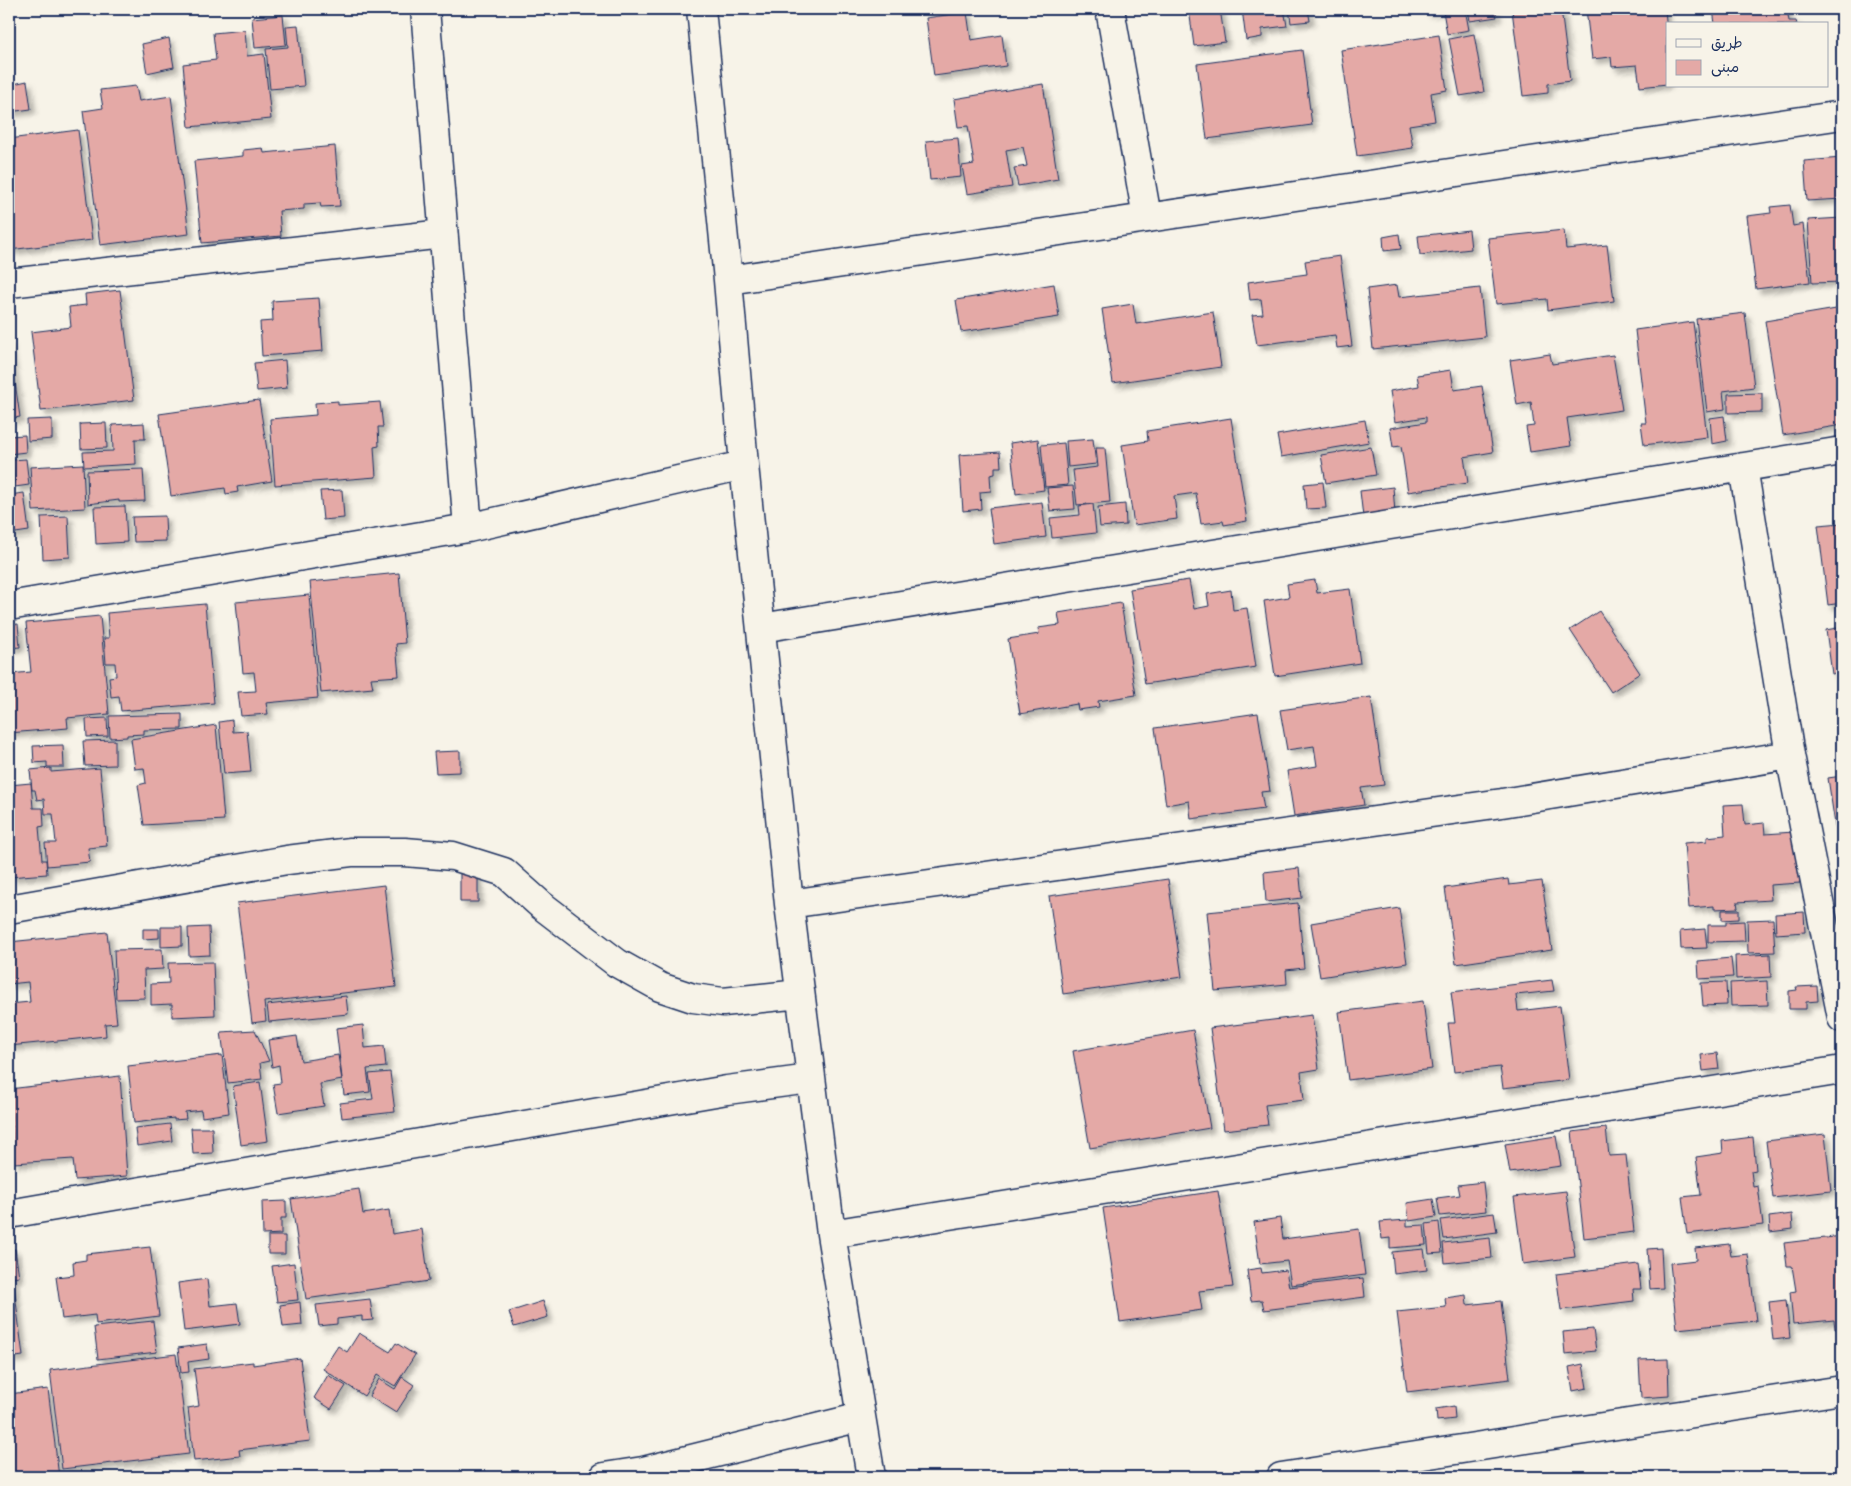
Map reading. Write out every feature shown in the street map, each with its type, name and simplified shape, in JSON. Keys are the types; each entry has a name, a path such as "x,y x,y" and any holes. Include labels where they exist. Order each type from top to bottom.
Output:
{"street":[{"path":"425,9 468,528"},
{"path":"701,9 744,465 789,904 831,1234 871,1477"},
{"path":"1110,9 1147,218"},
{"path":"728,280 1842,115"},
{"path":"9,283 443,234"},
{"path":"761,628 1842,452"},
{"path":"9,606 468,528 744,465"},
{"path":"1743,467 1790,755 1842,1018"},
{"path":"789,904 1502,803 1790,755"},
{"path":"9,909 287,860 351,852 405,852 453,856 504,872 540,905 617,962 660,987 693,998 723,1002 800,994"},
{"path":"831,1234 1842,1070"},
{"path":"9,1214 717,1092 810,1079"},
{"path":"1281,1477 1842,1390"},
{"path":"604,1477 643,1474 861,1417"}],"building":[{"path":"1189,9 1220,9 1225,42 1194,46"},
{"path":"1242,9 1284,9 1287,26 1262,29 1262,37 1246,40"},
{"path":"1289,9 1308,9 1310,21 1291,23"},
{"path":"1426,9 1443,9 1443,10 1426,12"},
{"path":"1465,9 1469,30 1447,34 1443,11"},
{"path":"1468,9 1495,9 1497,17 1470,21"},
{"path":"1561,9 1570,81 1548,84 1548,93 1523,96 1512,10"},
{"path":"1586,9 1665,9 1666,84 1640,87 1637,65 1612,67 1611,57 1592,59"},
{"path":"1713,9 1787,9 1789,21 1796,22 1715,22"},
{"path":"967,12 971,40 1002,35 1006,66 934,76 926,18"},
{"path":"283,15 286,45 255,48 252,18"},
{"path":"298,25 304,86 270,89 266,49 288,47 286,26"},
{"path":"245,30 247,56 264,54 271,119 189,127 183,64 216,60 213,33"},
{"path":"1474,34 1484,92 1460,96 1449,39"},
{"path":"1439,35 1447,90 1431,93 1435,121 1409,125 1413,148 1357,156 1341,50"},
{"path":"169,38 174,67 147,73 142,44"},
{"path":"1302,50 1312,125 1207,139 1197,64"},
{"path":"27,81 31,109 9,112 9,85"},
{"path":"1043,84 1058,179 1018,186 1014,168 1027,166 1023,147 1006,150 1012,187 967,194 962,166 974,164 968,126 958,127 954,99"},
{"path":"136,86 139,101 171,96 189,234 100,245 83,111 103,108 100,90"},
{"path":"78,130 92,240 9,250 9,139"},
{"path":"958,138 961,177 930,180 926,141"},
{"path":"335,146 340,206 321,207 320,203 304,204 304,209 279,211 281,236 202,243 194,161 243,156 243,150 263,148 264,153"},
{"path":"1842,158 1842,199 1807,201 1804,161"},
{"path":"1790,205 1793,226 1803,224 1810,282 1756,289 1747,216 1771,213 1770,207"},
{"path":"1842,218 1842,282 1812,283 1808,220"},
{"path":"1469,230 1471,249 1420,255 1418,236"},
{"path":"1564,230 1566,249 1607,245 1614,301 1548,310 1547,299 1496,304 1488,238"},
{"path":"1399,234 1401,249 1384,251 1383,237"},
{"path":"1340,256 1352,346 1337,348 1335,335 1257,345 1252,315 1263,314 1261,299 1250,300 1248,282 1307,274 1305,261"},
{"path":"1054,284 1059,317 961,332 956,300"},
{"path":"1397,285 1399,297 1480,288 1485,337 1373,349 1367,289"},
{"path":"120,290 134,400 41,411 31,332 71,327 69,307 86,305 85,294"},
{"path":"319,298 323,351 262,356 260,322 273,321 272,301"},
{"path":"1133,304 1136,324 1213,312 1221,367 1113,383 1102,309"},
{"path":"1842,308 1842,425 1783,435 1765,321"},
{"path":"1745,313 1754,387 1723,391 1725,409 1707,412 1696,319"},
{"path":"1693,322 1707,437 1644,445 1641,423 1646,423 1635,330"},
{"path":"9,341 20,417 9,419"},
{"path":"1550,354 1552,364 1613,355 1622,410 1567,418 1571,446 1530,452 1526,427 1534,426 1531,402 1517,405 1510,360"},
{"path":"285,360 287,388 257,391 254,363"},
{"path":"1451,370 1454,390 1482,386 1493,452 1464,457 1468,483 1408,492 1401,446 1393,447 1390,428 1426,422 1426,417 1395,422 1390,391 1419,386 1417,375"},
{"path":"1762,393 1762,412 1728,413 1728,394"},
{"path":"259,400 272,481 237,487 238,492 226,494 225,488 171,496 159,414"},
{"path":"338,401 338,405 380,402 383,427 378,427 379,446 374,447 376,477 275,485 270,419 316,415 315,403"},
{"path":"1724,416 1727,441 1712,444 1710,418"},
{"path":"1231,418 1247,521 1224,525 1223,521 1201,524 1196,493 1174,496 1177,519 1134,525 1122,445 1148,441 1147,431"},
{"path":"52,419 52,439 28,441 27,420"},
{"path":"1365,420 1369,442 1281,457 1277,435"},
{"path":"106,423 107,448 81,449 80,424"},
{"path":"144,423 145,439 135,439 136,464 84,467 83,452 113,451 112,425"},
{"path":"25,435 26,452 9,454 9,436"},
{"path":"1038,439 1044,490 1016,494 1010,443"},
{"path":"1093,439 1096,464 1068,467 1066,441"},
{"path":"1064,443 1068,485 1045,487 1041,445"},
{"path":"1371,447 1376,475 1326,483 1321,455"},
{"path":"1096,448 1105,448 1110,502 1077,505 1073,470 1098,467"},
{"path":"1000,452 1001,467 995,467 995,474 990,475 991,491 980,492 981,509 963,511 959,455"},
{"path":"26,459 29,485 15,487 12,460"},
{"path":"83,464 85,508 33,511 30,467"},
{"path":"143,469 145,501 119,502 119,500 88,504 87,471"},
{"path":"1323,482 1326,508 1306,509 1304,484"},
{"path":"1073,486 1075,509 1050,511 1047,488"},
{"path":"1393,487 1395,513 1363,517 1360,491"},
{"path":"342,490 344,518 323,520 320,491"},
{"path":"24,493 29,531 9,534 9,495"},
{"path":"1042,502 1046,537 994,544 989,508"},
{"path":"1093,504 1096,533 1052,538 1050,518 1080,515 1079,506"},
{"path":"1125,504 1126,525 1100,527 1098,507"},
{"path":"125,506 127,542 96,544 94,507"},
{"path":"68,516 70,557 43,559 41,517"},
{"path":"165,516 166,541 134,542 132,517"},
{"path":"1842,523 1842,603 1828,605 1818,525"},
{"path":"399,573 405,643 396,644 399,676 371,678 373,688 321,693 310,582"},
{"path":"1189,580 1194,609 1209,606 1207,594 1231,590 1233,610 1247,608 1256,667 1145,684 1130,589"},
{"path":"1315,580 1317,593 1350,589 1360,663 1275,676 1264,601 1289,597 1287,584"},
{"path":"309,595 318,698 266,703 268,714 241,716 238,692 256,691 254,672 243,673 236,602"},
{"path":"1121,603 1136,695 1098,701 1099,707 1078,710 1077,704 1020,714 1008,639 1039,634 1038,628 1060,625 1058,613"},
{"path":"205,604 214,703 121,711 119,696 111,697 109,677 116,676 115,663 106,663 104,638 109,638 107,613"},
{"path":"1599,611 1640,673 1611,692 1570,630"},
{"path":"100,616 109,714 67,718 68,728 9,733 9,674 31,672 26,623"},
{"path":"18,624 20,647 9,648 9,625"},
{"path":"1842,627 1842,672 1832,674 1826,630"},
{"path":"1371,697 1384,785 1361,788 1364,805 1294,816 1287,771 1317,766 1314,746 1287,750 1280,710"},
{"path":"1258,713 1270,791 1261,792 1264,809 1191,819 1189,801 1166,805 1155,728"},
{"path":"182,714 182,729 144,730 144,734 110,738 109,716"},
{"path":"107,718 108,736 87,737 86,719"},
{"path":"232,720 233,732 247,731 251,772 224,774 219,722"},
{"path":"216,725 224,820 144,825 138,785 146,783 144,768 135,769 131,739"},
{"path":"115,740 115,765 85,766 83,741"},
{"path":"63,745 64,767 47,767 47,762 34,763 33,746"},
{"path":"460,751 460,772 436,773 434,752"},
{"path":"51,768 51,772 100,768 107,846 88,848 90,862 47,866 45,843 56,843 53,814 45,814 44,799 37,800 35,790 32,790 30,770"},
{"path":"1842,776 1842,871 1828,778"},
{"path":"31,783 33,808 43,808 44,826 39,827 42,860 46,860 47,874 9,877 9,785"},
{"path":"1743,804 1745,825 1764,823 1765,834 1794,832 1800,883 1770,885 1771,900 1737,902 1738,908 1714,909 1714,906 1689,908 1684,843 1707,841 1707,837 1725,835 1723,805"},
{"path":"460,868 478,868 478,902 460,902"},
{"path":"1299,868 1302,898 1266,902 1264,872"},
{"path":"1168,879 1182,977 1063,994 1049,896"},
{"path":"1508,879 1509,885 1542,881 1552,950 1456,964 1445,888"},
{"path":"384,885 396,987 264,1002 266,1021 252,1023 237,903"},
{"path":"1298,903 1304,968 1286,970 1287,984 1215,991 1207,912"},
{"path":"1399,908 1407,963 1320,977 1311,923"},
{"path":"1722,910 1739,910 1739,919 1722,920"},
{"path":"1804,912 1805,932 1776,934 1775,914"},
{"path":"1773,919 1775,952 1748,953 1747,920"},
{"path":"1744,921 1745,941 1708,942 1708,925 1726,925 1726,922"},
{"path":"161,927 182,927 182,946 161,947"},
{"path":"209,927 210,955 189,956 188,928"},
{"path":"143,929 159,929 159,938 143,939"},
{"path":"1705,929 1707,948 1681,949 1680,931"},
{"path":"107,932 117,1023 105,1024 106,1036 9,1046 9,1004 30,1002 28,982 9,984 9,942"},
{"path":"162,949 163,969 144,970 145,998 116,999 114,950"},
{"path":"1770,954 1771,977 1736,979 1735,956"},
{"path":"1731,958 1733,977 1699,979 1698,961"},
{"path":"213,962 215,1015 172,1017 172,1004 151,1005 151,984 169,983 168,963"},
{"path":"1552,980 1554,991 1516,995 1518,1011 1560,1006 1569,1080 1503,1088 1500,1067 1454,1072 1448,1023 1455,1023 1451,992"},
{"path":"1767,981 1768,1005 1731,1006 1730,983"},
{"path":"1726,982 1727,1005 1703,1006 1701,983"},
{"path":"1817,986 1818,1001 1806,1002 1806,1009 1789,1009 1789,991 1797,990 1796,987"},
{"path":"346,996 348,1014 269,1022 267,1005"},
{"path":"1423,1001 1432,1069 1348,1080 1339,1012"},
{"path":"1312,1015 1319,1069 1301,1072 1304,1100 1265,1105 1268,1125 1224,1130 1210,1028"},
{"path":"363,1025 365,1048 384,1046 386,1067 367,1069 370,1092 344,1095 336,1028"},
{"path":"255,1030 269,1061 260,1063 262,1079 228,1083 221,1032"},
{"path":"1193,1030 1210,1128 1090,1148 1073,1051"},
{"path":"297,1036 301,1061 338,1055 342,1080 320,1084 324,1106 278,1113 273,1084 281,1083 279,1065 272,1067 268,1040"},
{"path":"1717,1053 1719,1069 1703,1071 1701,1055"},
{"path":"222,1055 229,1113 202,1117 201,1110 185,1112 186,1119 174,1120 174,1118 134,1123 128,1066"},
{"path":"390,1072 395,1112 342,1118 340,1103 373,1099 369,1074"},
{"path":"120,1076 127,1176 75,1180 73,1159 14,1163 9,1089"},
{"path":"260,1082 268,1141 241,1145 233,1086"},
{"path":"170,1124 172,1141 137,1146 135,1128"},
{"path":"191,1128 212,1128 213,1153 193,1154"},
{"path":"1606,1128 1609,1156 1626,1155 1634,1232 1584,1238 1572,1132"},
{"path":"1825,1134 1831,1191 1773,1198 1766,1141"},
{"path":"1556,1136 1561,1166 1510,1173 1505,1144"},
{"path":"1753,1137 1756,1170 1751,1171 1753,1187 1758,1186 1763,1225 1687,1234 1682,1197 1701,1195 1696,1157 1723,1153 1722,1141"},
{"path":"1483,1182 1486,1211 1440,1216 1437,1198 1460,1195 1458,1185"},
{"path":"359,1189 363,1214 389,1210 392,1234 422,1229 429,1281 306,1299 291,1199"},
{"path":"1218,1191 1233,1287 1199,1291 1202,1310 1120,1322 1103,1208"},
{"path":"1566,1191 1575,1257 1523,1264 1514,1197"},
{"path":"1433,1199 1436,1217 1409,1221 1407,1203"},
{"path":"286,1201 286,1218 281,1218 281,1234 263,1235 262,1202"},
{"path":"1494,1213 1497,1232 1444,1239 1441,1220"},
{"path":"1792,1214 1793,1229 1770,1232 1769,1217"},
{"path":"1280,1218 1283,1239 1359,1229 1365,1275 1291,1285 1287,1261 1260,1264 1254,1222"},
{"path":"1407,1220 1407,1226 1424,1225 1426,1245 1390,1248 1390,1238 1382,1239 1380,1222"},
{"path":"1439,1222 1442,1253 1429,1254 1426,1224"},
{"path":"268,1236 285,1236 285,1254 268,1254"},
{"path":"1842,1236 1842,1328 1835,1329 1834,1320 1793,1324 1790,1292 1796,1291 1792,1266 1787,1266 1784,1243"},
{"path":"1490,1238 1492,1258 1445,1263 1443,1243"},
{"path":"1729,1244 1731,1256 1748,1254 1756,1321 1677,1329 1670,1263 1696,1260 1695,1248"},
{"path":"150,1247 159,1316 96,1324 95,1315 62,1319 56,1277 74,1275 73,1262 86,1260 86,1254"},
{"path":"1661,1248 1663,1288 1650,1289 1647,1249"},
{"path":"15,1249 19,1277 13,1278 23,1356 9,1358 9,1250"},
{"path":"1424,1249 1427,1270 1394,1274 1392,1252"},
{"path":"294,1263 298,1300 277,1302 272,1266"},
{"path":"1638,1264 1641,1289 1633,1289 1634,1301 1561,1310 1556,1274"},
{"path":"1261,1268 1262,1273 1286,1270 1289,1287 1363,1278 1365,1297 1264,1310 1262,1300 1251,1301 1247,1270"},
{"path":"207,1279 210,1306 237,1303 240,1324 184,1331 178,1283"},
{"path":"1466,1295 1467,1305 1501,1301 1510,1379 1407,1392 1397,1312 1446,1307 1445,1298"},
{"path":"370,1299 373,1320 362,1321 362,1316 337,1319 337,1324 319,1326 316,1305"},
{"path":"1786,1300 1790,1338 1773,1340 1769,1302"},
{"path":"543,1301 548,1317 514,1327 509,1312"},
{"path":"300,1302 302,1325 283,1327 280,1305"},
{"path":"153,1321 157,1352 98,1359 94,1327"},
{"path":"1593,1329 1596,1351 1565,1354 1563,1332"},
{"path":"359,1333 390,1352 396,1343 415,1355 395,1386 377,1375 364,1396 323,1369 338,1346 347,1352"},
{"path":"207,1344 209,1359 188,1362 189,1372 181,1373 178,1348"},
{"path":"176,1354 189,1454 62,1469 50,1370"},
{"path":"300,1358 310,1441 239,1450 240,1456 194,1461 188,1408 199,1406 194,1369 253,1362 253,1365"},
{"path":"1668,1359 1669,1396 1641,1398 1639,1360"},
{"path":"1583,1364 1587,1388 1573,1391 1569,1367"},
{"path":"328,1375 346,1386 331,1409 314,1398"},
{"path":"402,1377 414,1385 396,1413 369,1396 379,1379 395,1389"},
{"path":"48,1389 59,1477 9,1477 9,1394"},
{"path":"1454,1406 1455,1419 1437,1421 1436,1409"}]}
